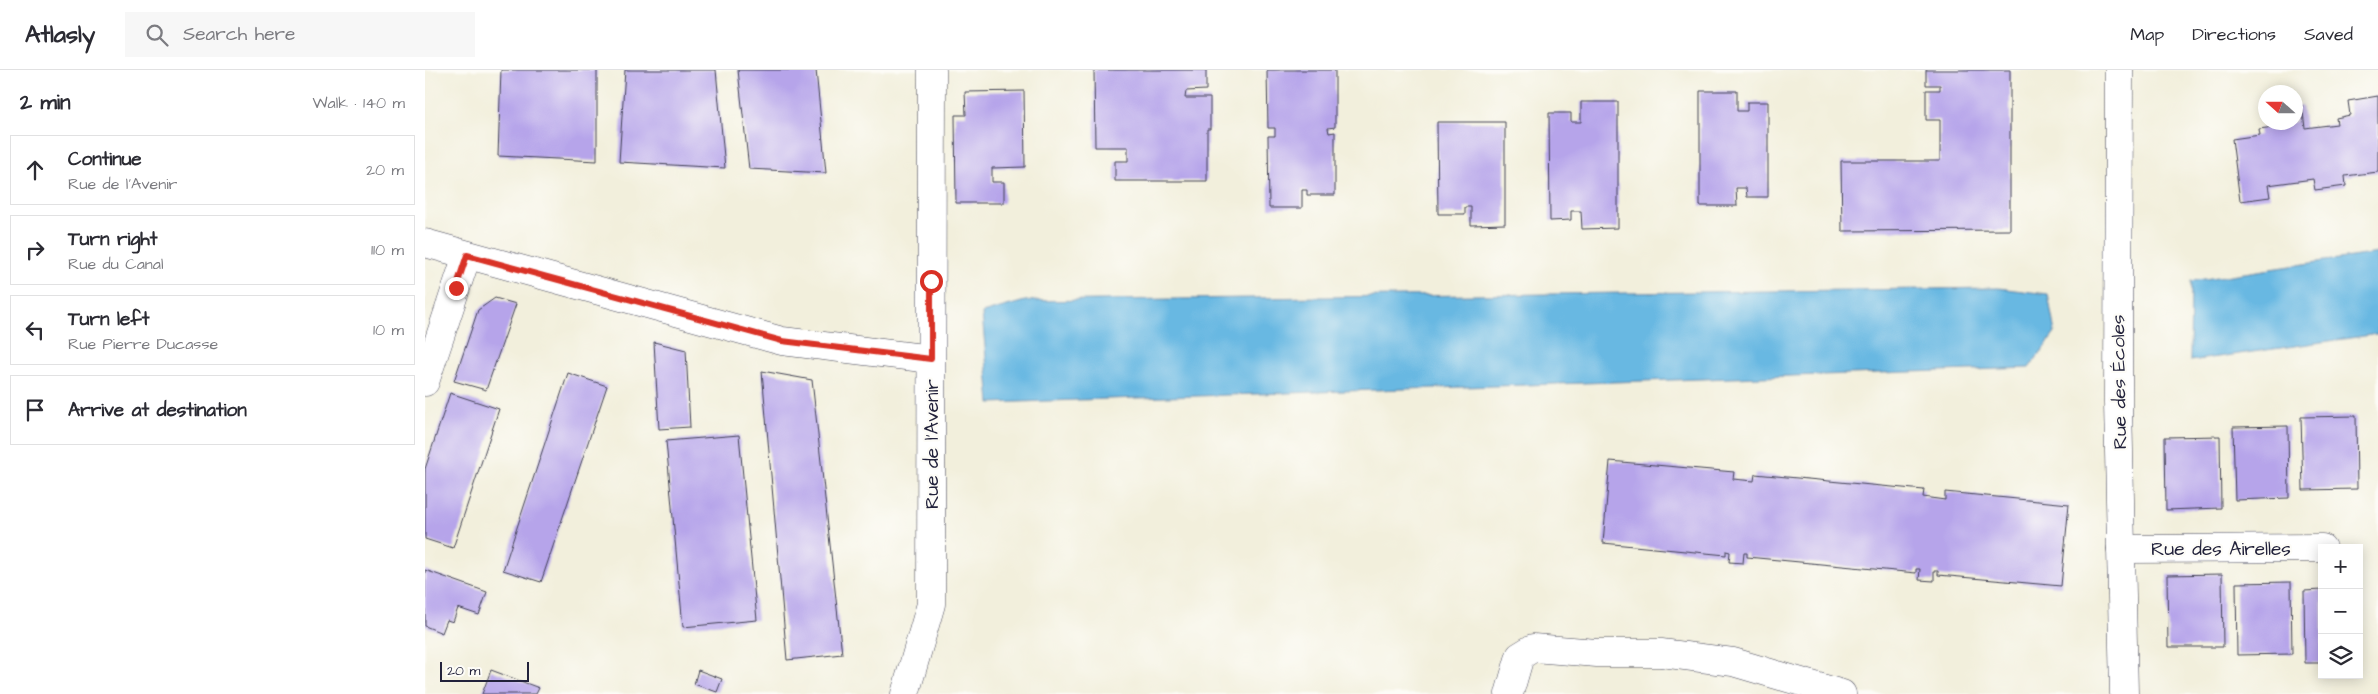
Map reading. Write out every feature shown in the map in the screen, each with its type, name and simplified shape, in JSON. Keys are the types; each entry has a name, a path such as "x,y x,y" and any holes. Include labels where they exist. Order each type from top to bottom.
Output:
{"street":[{"name":"Rue de l'Avenir","path":"905,694 931,604 932,70"},
{"name":"Rue des Écoles","path":"2119,70 2118,402 2124,694"},
{"path":"425,243 782,341 931,359"},
{"path":"425,382 467,255"},
{"name":"Rue des Airelles","path":"2121,549 2318,548"},
{"path":"1513,682 1520,656 1533,648 1597,653 1661,653 1733,662 1842,694"}],"water":[{"path":"2378,253 2378,334 2190,361 2191,281"},
{"path":"1998,288 2048,294 2055,333 2029,368 990,403 982,313 1025,301"}],"building":[{"path":"501,70 597,70 597,161 498,156"},
{"path":"625,70 716,70 725,168 619,162"},
{"path":"738,70 816,70 826,173 749,169"},
{"path":"1094,70 1206,70 1206,90 1186,91 1185,98 1210,98 1210,129 1207,129 1207,181 1115,181 1115,161 1128,161 1128,147 1095,147"},
{"path":"1267,70 1335,70 1335,127 1328,128 1329,133 1335,132 1335,195 1307,195 1307,190 1302,190 1302,208 1269,208 1268,136 1275,136 1275,128 1268,128"},
{"path":"1926,70 2010,70 2010,230 1842,231 1841,161 1940,161 1940,120 1926,120 1926,90 1940,90 1940,85 1926,85"},
{"path":"1024,91 1025,167 992,168 992,182 1004,182 1004,203 956,203 955,115 966,115 965,92"},
{"path":"1700,91 1737,91 1737,111 1747,111 1747,102 1768,102 1768,197 1747,197 1746,188 1736,188 1737,206 1700,206"},
{"path":"2378,96 2378,172 2345,176 2346,186 2315,190 2313,179 2268,185 2270,197 2240,201 2232,139 2260,135 2259,130 2303,130 2303,113 2305,128 2337,124 2336,118 2350,115 2348,101"},
{"path":"1581,102 1618,102 1618,228 1582,229 1581,211 1571,211 1571,220 1550,221 1549,113 1571,113 1571,122 1581,122"},
{"path":"1437,122 1505,122 1505,224 1471,225 1471,207 1465,207 1465,214 1438,214"},
{"path":"495,298 516,304 486,390 454,381 478,310"},
{"path":"654,342 686,350 690,427 659,429"},
{"path":"762,371 812,380 842,654 787,660"},
{"path":"568,373 607,386 541,582 503,570"},
{"path":"450,393 499,409 453,548 425,539 425,469"},
{"path":"2356,416 2357,489 2303,490 2301,417"},
{"path":"2288,426 2289,498 2235,500 2233,427"},
{"path":"739,435 757,620 683,627 666,441"},
{"path":"2220,436 2221,508 2166,510 2165,437"},
{"path":"1610,461 1734,472 1733,479 1754,481 1755,474 1924,490 1923,497 1945,500 1945,492 2069,504 2061,586 1938,575 1938,571 1934,571 1934,581 1919,580 1920,569 1916,569 1916,573 1747,557 1747,553 1744,553 1743,563 1729,562 1730,552 1726,551 1726,555 1603,543"},
{"path":"425,570 487,592 479,615 458,608 453,622 447,620 442,633 425,626"},
{"path":"2222,574 2223,647 2168,647 2167,575"},
{"path":"2291,582 2292,654 2237,655 2236,583"},
{"path":"2318,590 2318,663 2305,663 2304,591"},
{"path":"491,670 539,688 536,694 482,694"},
{"path":"698,670 722,679 717,692 694,684"}],"route":[{"path":"456,288 467,255 782,341 931,359 931,281"}]}
